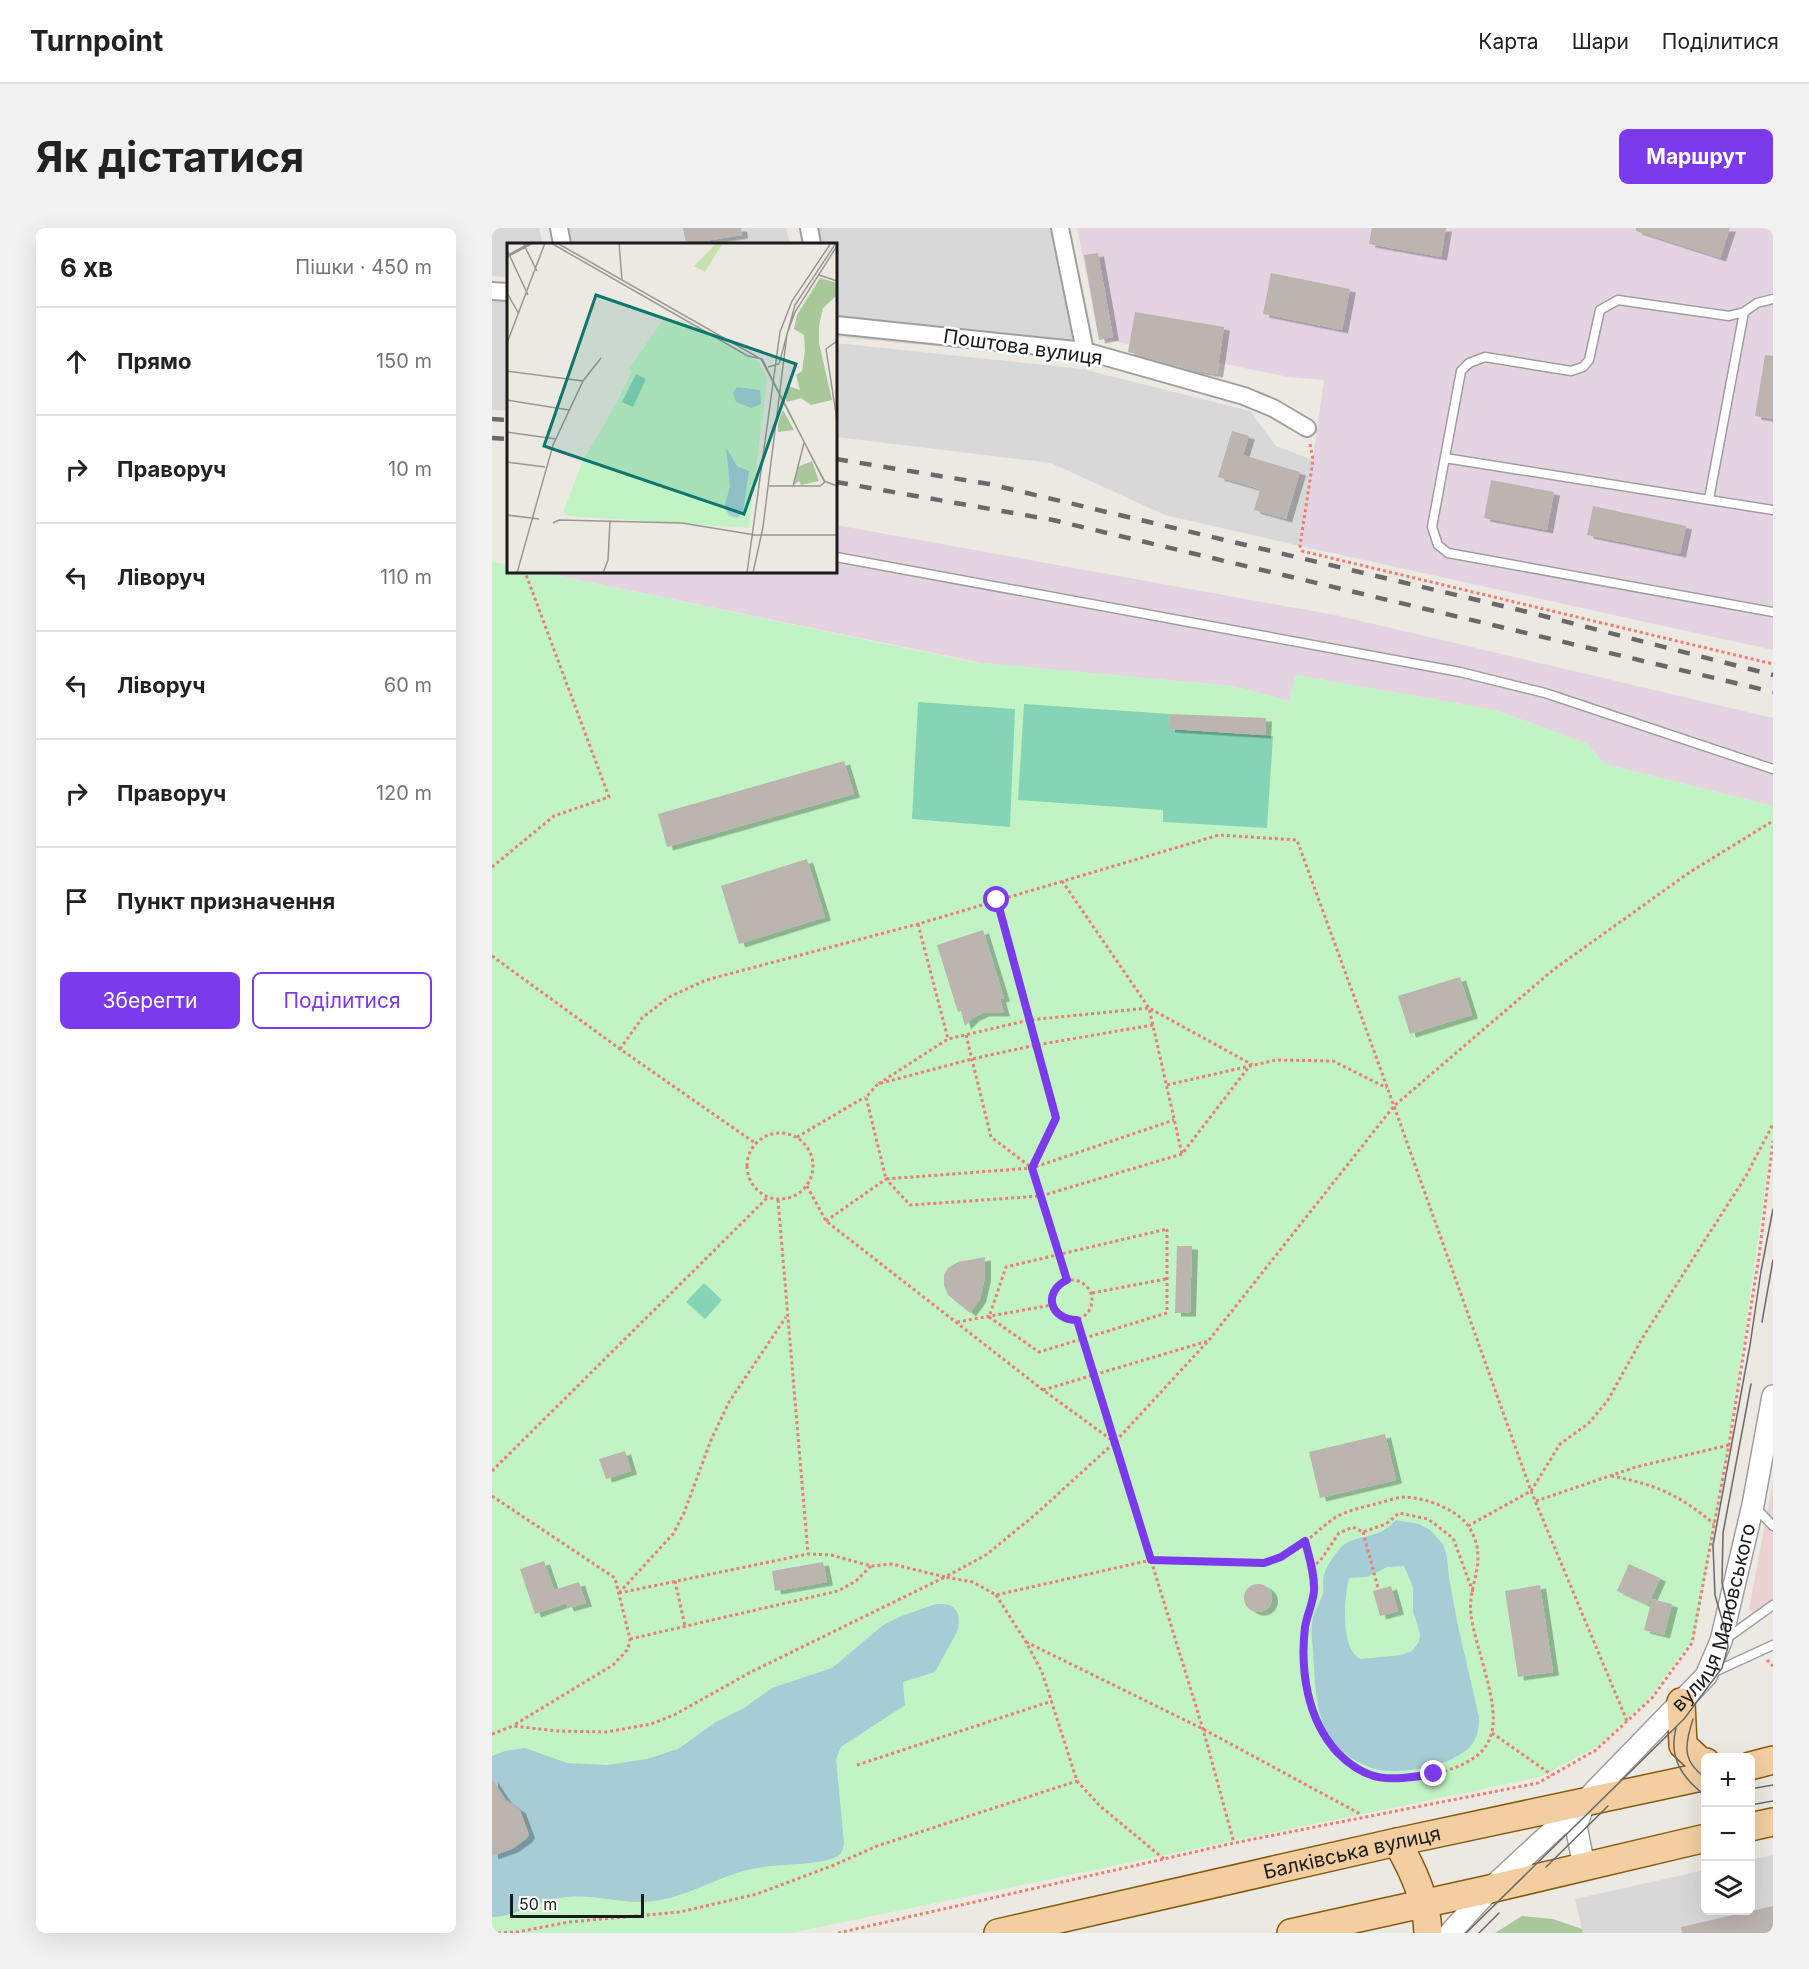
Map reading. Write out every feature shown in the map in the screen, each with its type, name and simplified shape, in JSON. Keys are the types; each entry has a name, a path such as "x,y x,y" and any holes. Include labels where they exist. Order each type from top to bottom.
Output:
{"main road":[{"path":"1681,1702 1683,1745 1701,1761"},
{"path":"1755,1765 1773,1760"},
{"name":"Балківська вулиця","path":"998,1933 1586,1800 1701,1777"},
{"path":"1755,1826 1773,1822"},
{"path":"1291,1933 1701,1839"},
{"path":"1397,1842 1414,1874 1425,1904 1428,1933"}],"street":[{"path":"559,228 562,243"},
{"path":"809,228 812,243"},
{"path":"1060,228 1085,351"},
{"path":"492,291 507,292"},
{"name":"Поштова вулиця","path":"837,325 1085,351 1244,396 1273,408 1306,428"},
{"name":"вулиця Маловського","path":"1450,1933 1490,1889 1586,1800 1706,1676 1721,1641 1753,1505 1773,1396"},
{"path":"1584,1866 1576,1826 1586,1800"}],"lane":[{"path":"1773,299 1757,303 1744,312 1729,316 1618,300 1600,310 1589,360 1583,367 1571,371 1485,357 1469,363 1461,371 1432,527 1438,545 1448,553 1773,612"},
{"path":"1709,499 1744,312"},
{"path":"1445,458 1773,510"},
{"path":"837,557 1460,672 1545,693 1773,770"},
{"path":"1753,1505 1773,1526"},
{"path":"1721,1641 1773,1605"},
{"path":"1706,1676 1773,1645"}],"path":[{"path":"1306,428 1313,460 1300,546 1302,551 1773,664"},
{"path":"492,867 554,816 609,796 525,573"},
{"path":"513,1726 558,1731 606,1732 651,1724 689,1707 751,1672 986,1555 1036,1515 1115,1442 1209,1340 1395,1106 1553,970 1690,872 1773,820"},
{"path":"620,1049 642,1018 669,997 706,980 918,924 1219,835 1298,840 1535,1502 1627,1721"},
{"path":"1062,881 1149,1008 1182,1154"},
{"path":"997,900 1056,1118 1032,1168"},
{"path":"918,924 948,1039"},
{"path":"492,956 755,1143"},
{"path":"797,1137 866,1097 878,1084 948,1039 1029,1020 1149,1008 1251,1064"},
{"path":"878,1084 1036,1045 1153,1024"},
{"path":"966,1035 991,1137 1032,1168 1067,1280"},
{"path":"1167,1085 1276,1060 1333,1061 1388,1089"},
{"path":"866,1097 886,1179 910,1205 1041,1196 1182,1154 1251,1064"},
{"path":"826,1221 886,1179 1032,1168 1174,1120"},
{"path":"1468,1526 1531,1491 1560,1444 1589,1423 1608,1400 1643,1337 1746,1176 1773,1124"},
{"path":"786,1133 797,1137 806,1144 811,1154 812,1176 807,1186 799,1194 789,1199 767,1198 751,1184 747,1173 750,1152 755,1143 764,1136 786,1133"},
{"path":"838,1933 1234,1843 1538,1783 1596,1750 1652,1698 1692,1643 1729,1445 1753,1299 1773,1141"},
{"path":"807,1186 826,1221 1043,1390 1115,1442"},
{"path":"492,1471 767,1198"},
{"path":"778,1200 808,1554"},
{"path":"1167,1229 1167,1313 1039,1352 989,1317 1006,1267 1167,1229"},
{"path":"1073,1279 1084,1283 1092,1293 1088,1312 1077,1320 1065,1319 1052,1305 1053,1292 1056,1287 1067,1280 1073,1279"},
{"path":"1092,1293 1167,1279"},
{"path":"955,1322 1052,1305"},
{"path":"619,1593 673,1534 684,1513 711,1440 729,1402 787,1315"},
{"path":"1077,1320 1203,1729 1234,1843"},
{"path":"1043,1390 1209,1340"},
{"path":"1535,1502 1609,1475 1729,1445"},
{"path":"1609,1475 1640,1481 1665,1491 1692,1505 1714,1524"},
{"path":"492,1496 615,1578 630,1639 628,1649 613,1665 513,1726 492,1734"},
{"path":"996,1595 1151,1560 1264,1563 1281,1557 1335,1518 1359,1508 1404,1497 1426,1502 1449,1510 1468,1526 1476,1543 1479,1569 1473,1592 1471,1614 1493,1714 1492,1733 1485,1748 1473,1759 1455,1768 1434,1774 1397,1779 1378,1778 1364,1773 1348,1762 1331,1745 1319,1728 1310,1704 1305,1626 1314,1590 1305,1541"},
{"path":"1311,1568 1320,1561 1339,1533 1353,1527 1363,1532 1386,1524 1399,1513 1428,1519 1453,1538 1473,1592"},
{"path":"1363,1532 1378,1588"},
{"path":"619,1593 808,1554 831,1555 871,1566 892,1564 973,1582 996,1595 1042,1672 1077,1781 1100,1806 1164,1859"},
{"path":"630,1639 838,1591 856,1581 871,1566"},
{"path":"675,1581 686,1626"},
{"path":"1026,1642 1203,1729 1363,1816"},
{"path":"1760,1651 1773,1666"},
{"path":"857,1765 1052,1701"},
{"path":"1492,1733 1552,1775"},
{"path":"492,1933 517,1932 611,1917 680,1912 757,1894 877,1846 1077,1781"}],"shaded area":[{"path":"492,228 539,228 543,243 507,243 507,277 492,276"},
{"path":"563,228 786,228 790,243 566,243"},
{"path":"814,228 1055,228 1080,359 837,337 837,243 817,243"},
{"path":"1077,228 1773,228 1773,650 1300,546 1324,380 1288,377 1099,338"},
{"path":"492,298 507,300 507,411 492,410"},
{"path":"837,343 1082,369 1250,411 1276,446 1313,460 1300,546 1165,515 1051,463 837,437"},
{"path":"837,525 1340,616 1773,718 1773,806 1605,764 1586,743 1495,710 1296,675 1289,701 1232,686 982,663 545,573 837,573"},
{"path":"1773,1481 1773,1612 1754,1613 1749,1609"},
{"path":"1773,1855 1773,1933 1583,1933 1575,1899 1701,1871 1701,1915 1755,1915 1755,1859"}],"green space":[{"path":"492,562 507,565 507,573 545,573 973,662 1232,686 1289,701 1296,675 1495,710 1586,743 1605,764 1773,806 1773,1132 1729,1446 1695,1636 1648,1699 1598,1746 1540,1777 791,1933 492,1933"},
{"path":"918,702 1015,709 1010,827 912,819"},
{"path":"1024,704 1170,714 1169,729 1273,736 1267,828 1163,822 1163,810 1018,800"},
{"path":"704,1283 722,1300 705,1319 686,1302"},
{"path":"1522,1916 1553,1919 1582,1929 1583,1933 1495,1933"}],"water":[{"path":"1396,1520 1419,1524 1430,1530 1443,1544 1458,1626 1479,1717 1473,1743 1454,1758 1413,1770 1386,1771 1359,1763 1349,1756 1336,1745 1323,1724 1314,1674 1312,1623 1323,1593 1324,1575 1328,1565 1342,1546 1352,1540 1376,1534 1388,1528","holes":["1404,1566 1413,1587 1413,1611 1420,1634 1419,1642 1412,1651 1401,1655 1361,1659 1354,1654 1345,1622 1349,1578 1367,1577 1387,1567"]},
{"path":"936,1604 953,1607 958,1613 959,1623 958,1630 935,1672 903,1682 905,1705 841,1747 836,1759 844,1843 839,1855 825,1861 749,1870 682,1894 654,1901 632,1902 578,1896 567,1897 557,1898 512,1914 492,1917 492,1756 525,1748 567,1763 607,1765 647,1759 678,1749 716,1722 744,1708 772,1688 832,1668 882,1626 899,1617"}],"building":[{"path":"683,228 741,228 742,235 686,243"},
{"path":"1372,228 1446,228 1441,257 1369,244"},
{"path":"1636,228 1730,228 1720,258 1636,231"},
{"path":"1098,253 1113,337 1099,340 1084,255"},
{"path":"1271,273 1350,289 1342,330 1263,314"},
{"path":"1135,312 1224,327 1217,374 1191,370 1128,352"},
{"path":"1765,355 1773,356 1773,419 1755,416"},
{"path":"1232,431 1249,436 1243,455 1300,472 1286,519 1254,510 1260,489 1218,477"},
{"path":"1491,480 1554,492 1547,530 1484,518"},
{"path":"1593,506 1686,526 1680,554 1587,535"},
{"path":"1170,714 1266,718 1265,735 1169,729"},
{"path":"844,761 854,794 667,847 658,814"},
{"path":"807,859 825,917 739,944 721,886"},
{"path":"983,930 1004,998 1000,999 1004,1013 983,1013 973,1018 965,1026 961,1011 958,1012 937,945"},
{"path":"1460,977 1472,1015 1410,1034 1398,996"},
{"path":"1177,1246 1192,1246 1190,1313 1175,1313"},
{"path":"985,1257 985,1278 980,1299 970,1313 948,1295 944,1285 944,1275 948,1268 958,1262"},
{"path":"1385,1434 1396,1480 1320,1498 1309,1452"},
{"path":"625,1451 631,1471 606,1479 599,1459"},
{"path":"544,1561 554,1590 579,1582 586,1603 568,1608 566,1603 535,1614 520,1569"},
{"path":"823,1562 827,1582 775,1591 772,1571"},
{"path":"1629,1564 1660,1578 1648,1605 1617,1591"},
{"path":"1258,1584 1268,1588 1272,1598 1268,1608 1258,1612 1248,1608 1244,1598 1248,1588"},
{"path":"1540,1585 1553,1672 1518,1677 1505,1591"},
{"path":"1391,1586 1398,1611 1380,1616 1373,1591"},
{"path":"1652,1599 1672,1604 1664,1635 1644,1630"},
{"path":"492,1779 506,1800 520,1810 529,1835 512,1849 492,1856"},
{"path":"1773,1906 1773,1933 1682,1933 1681,1927 1734,1915 1755,1915 1755,1910"}],"tram line":[{"path":"1466,1933 1684,1719 1722,1668 1728,1647 1715,1595 1713,1545 1773,1209"},
{"path":"1762,1322 1773,1260"},
{"path":"1731,1621 1722,1583 1723,1533 1751,1384"},
{"path":"1693,1719 1688,1736 1687,1752 1692,1765 1701,1774"},
{"path":"1676,1728 1674,1749 1679,1767 1701,1792"},
{"path":"1755,1788 1773,1785"},
{"path":"1755,1804 1773,1801"},
{"path":"1546,1867 1608,1806"},
{"path":"1479,1933 1499,1913"}],"railway":[{"path":"492,419 507,420"},
{"path":"492,438 507,439"},
{"path":"837,459 989,484 1532,613 1773,675"},
{"path":"837,482 1053,520 1773,692"}],"route":[{"path":"997,900 1056,1118 1032,1168 1067,1280 1056,1287 1053,1292 1052,1305 1055,1311 1065,1319 1077,1320 1151,1560 1264,1563 1281,1557 1305,1541 1314,1590 1305,1626 1306,1681 1310,1704 1319,1728 1331,1745 1348,1762 1364,1773 1378,1778 1397,1779 1434,1774"}]}
